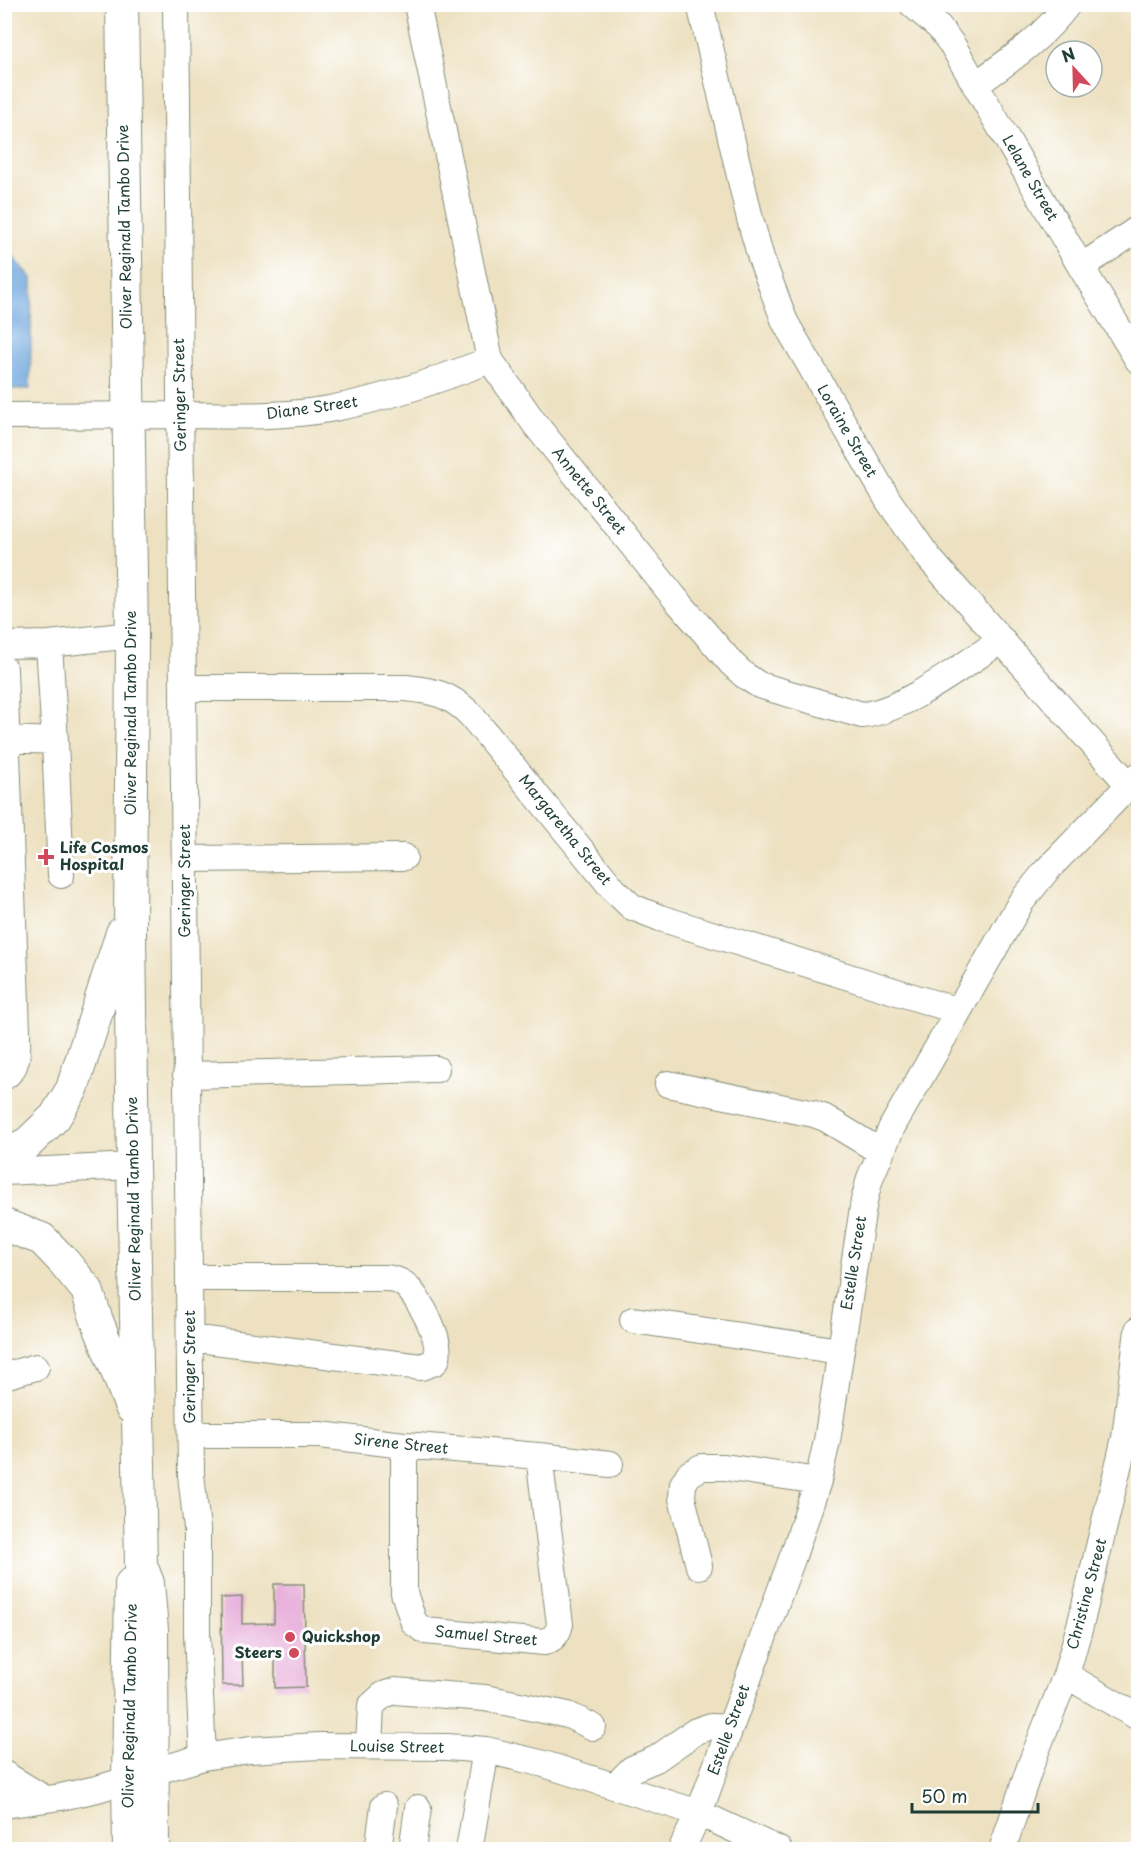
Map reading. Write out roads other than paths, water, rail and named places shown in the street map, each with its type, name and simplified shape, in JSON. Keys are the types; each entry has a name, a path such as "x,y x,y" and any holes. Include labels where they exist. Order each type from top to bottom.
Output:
{"main road":[{"name":"Oliver Reginald Tambo Drive","path":"122,4 132,635 130,910 133,1166 141,1565 147,1583 152,1629 140,1776 129,1850"},
{"path":"4,1155 28,1143 55,1117 72,1089 130,910"},
{"path":"4,1225 42,1239 87,1290 139,1428"},
{"name":"Oliver Reginald Tambo Drive","path":"140,1776 153,1850"}],"street":[{"name":"Geringer Street","path":"176,4 191,1474 197,1529 196,1634 203,1757"},
{"name":"Annette Street","path":"417,4 490,360 536,424 674,597 732,664 759,685 862,716 875,714 929,687 1002,639"},
{"name":"Loraine Street","path":"700,4 750,219 761,258 785,322 840,420 907,529 928,557 1134,781"},
{"name":"Lelane Street","path":"912,4 939,27 953,46 1081,267 1138,360"},
{"path":"975,85 1037,39 1054,23 1068,4"},
{"path":"1081,267 1138,229"},
{"name":"Diane Street","path":"4,416 246,416 328,409 371,400 490,360"},
{"path":"4,645 49,644 132,635"},
{"path":"49,644 61,875"},
{"path":"4,669 17,1031 14,1070 4,1077"},
{"name":"Margaretha Street","path":"183,688 383,687 431,690 453,698 470,714 614,890 632,907 652,916 958,1011"},
{"path":"7,739 55,741"},
{"name":"Estelle Street","path":"681,1850 699,1813 818,1481 827,1441 864,1202 870,1178 881,1152 908,1096 1021,902 1046,872 1134,781"},
{"path":"185,859 404,857"},
{"path":"186,1076 436,1069"},
{"path":"668,1084 814,1114 825,1118 881,1152"},
{"path":"4,1172 133,1166"},
{"path":"190,1278 387,1278 397,1280 416,1297 435,1335 439,1352 435,1362 421,1367 190,1338"},
{"path":"633,1320 840,1351"},
{"name":"Christine Street","path":"1002,1850 1031,1764 1066,1675 1106,1523 1132,1439 1138,1330"},
{"path":"4,1376 36,1367"},
{"name":"Sirene Street","path":"191,1435 320,1435 610,1464"},
{"name":"Samuel Street","path":"404,1445 404,1593 414,1623 425,1630 543,1642 552,1640 558,1633 560,1624 539,1456"},
{"path":"699,1566 682,1498 683,1484 690,1474 702,1467 724,1467 818,1481"},
{"path":"1066,1675 1138,1717"},
{"path":"369,1746 371,1706 383,1695 394,1691 485,1698 519,1704 568,1715 593,1728"},
{"path":"615,1786 632,1769 656,1759 696,1731 711,1726 730,1727"},
{"name":"Louise Street","path":"4,1805 45,1799 140,1776 203,1757 250,1750 319,1746 447,1747 486,1750 533,1760 699,1813 779,1850"},
{"path":"469,1850 486,1750"},
{"path":"4,1774 45,1799"},
{"path":"378,1850 384,1806"},
{"path":"412,1850 418,1808"}],"water":[{"path":"5,248 32,278 30,389 5,389"}],"place":[{"name":"Life Cosmos Hospital","path":"46,857"},
{"name":"Quickshop","path":"290,1637"},
{"name":"Steers","path":"294,1653"}]}
